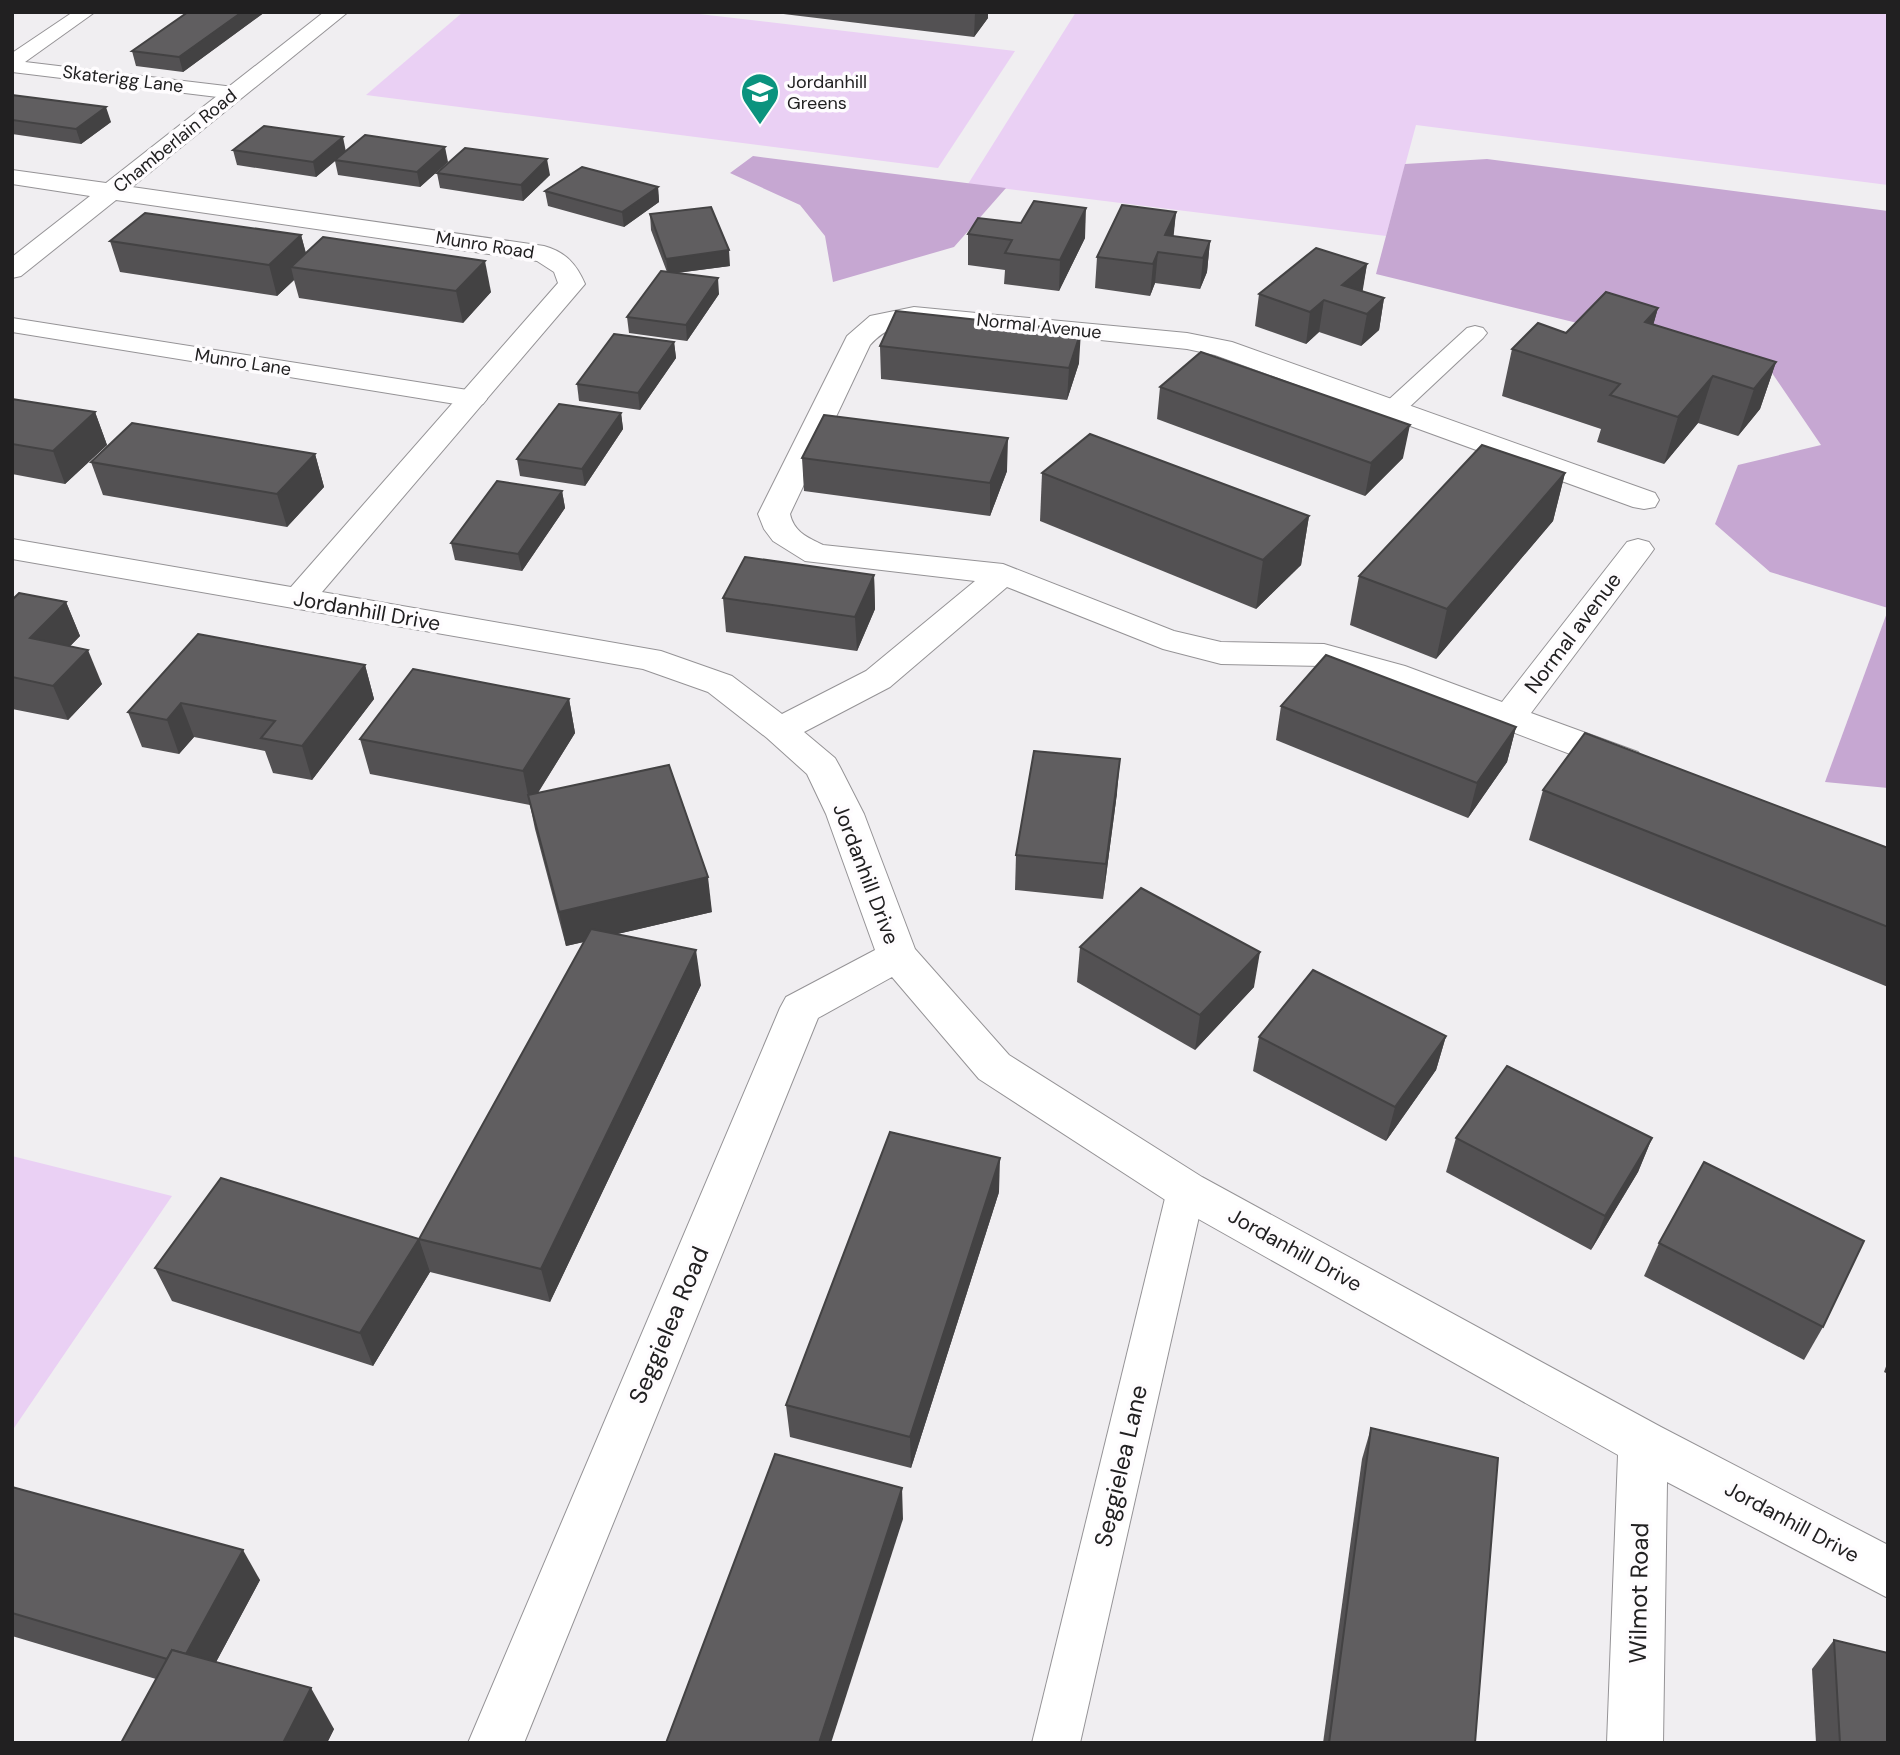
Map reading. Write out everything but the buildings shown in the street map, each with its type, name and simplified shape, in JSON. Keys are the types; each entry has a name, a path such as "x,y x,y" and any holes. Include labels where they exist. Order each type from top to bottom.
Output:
{"street":[{"name":"Chamberlain Road","path":"12,271 338,12"},
{"name":"Munro Road","path":"12,177 544,254 565,268 572,284 298,600"},
{"name":"Normal Avenue","path":"1393,674 1324,655 1221,653 1175,642 1003,575 816,554 789,541 777,529 774,514 857,342 870,327 889,316 926,314 1187,341 1222,348 1644,500"},
{"name":"Jordanhill Drive","path":"12,549 649,659 720,684 780,730 822,767 845,814 897,956 994,1067 1186,1190 1643,1443 1888,1573"},
{"name":"Normal avenue","path":"1509,717 1637,549"},
{"path":"780,730 878,679 1003,575"},
{"name":"Normal avenue","path":"1393,674 1651,771"},
{"name":"Seggielea Road","path":"496,1743 801,1008 897,956"},
{"name":"Wilmot Road","path":"1635,1743 1643,1443"}],"lane":[{"path":"12,64 86,12"},
{"name":"Skaterigg Lane","path":"12,64 234,93"},
{"name":"Munro Lane","path":"12,324 474,399"},
{"path":"1394,408 1475,333"},
{"name":"Seggielea Lane","path":"1056,1743 1186,1190"}],"shaded area":[{"name":"Jordanhill Greens","path":"463,12 682,12 1015,51 938,168 366,95"},
{"path":"1076,12 1888,12 1888,185 1416,125 1386,236 968,184"},
{"path":"753,156 1006,188 954,247 833,282 825,236 800,205 730,173"},
{"path":"1487,159 1888,211 1888,608 1770,572 1715,524 1738,465 1821,445 1770,370 1376,274 1405,164"},
{"path":"1888,610 1888,788 1825,782"},
{"path":"12,1156 172,1196 12,1431"}],"place":[{"name":"Jordanhill Greens","path":"760,126"}]}
